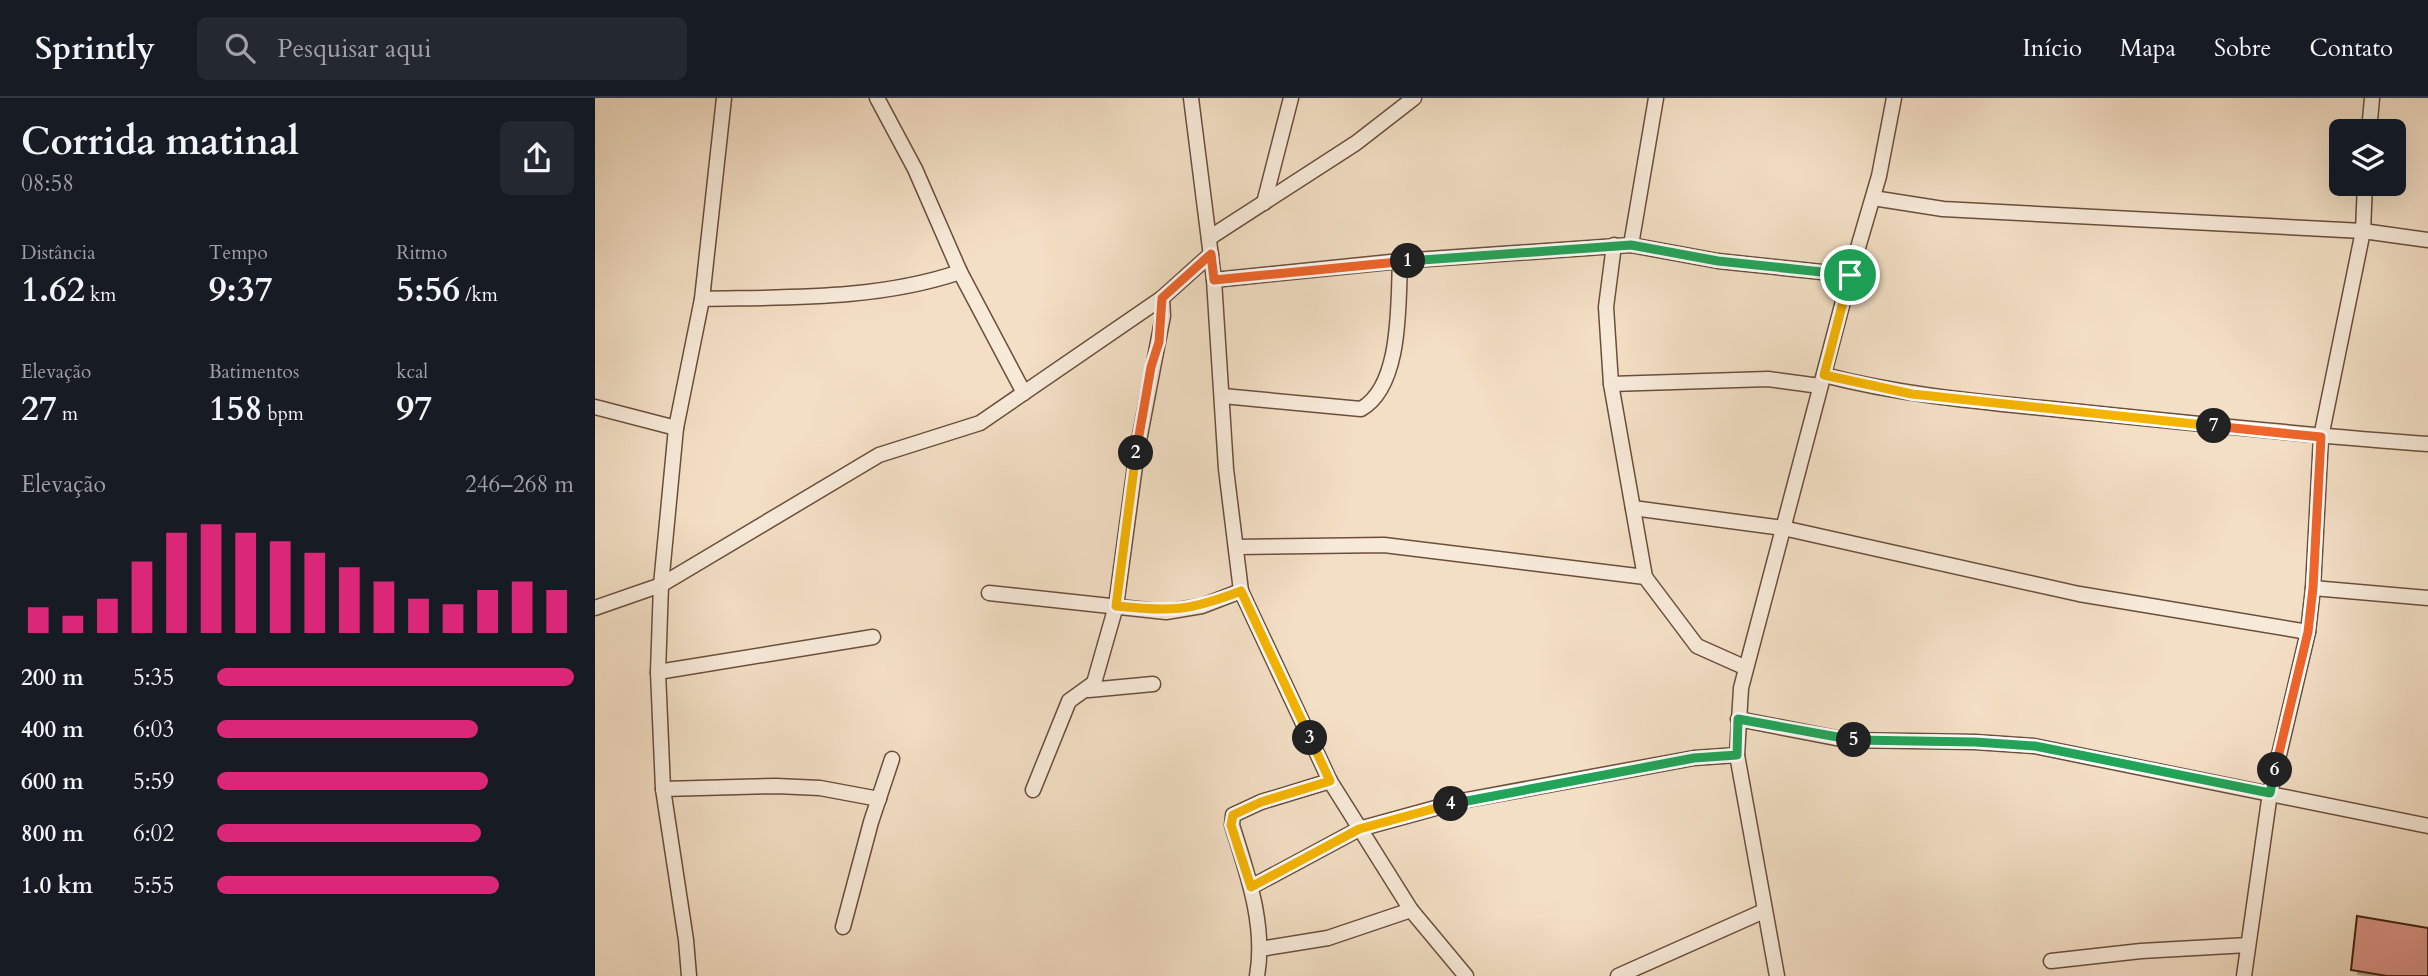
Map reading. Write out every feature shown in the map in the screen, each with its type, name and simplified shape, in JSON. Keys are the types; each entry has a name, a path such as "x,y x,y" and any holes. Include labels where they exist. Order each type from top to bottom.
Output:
{"street":[{"path":"688,976 687,940 663,789 658,672 661,585 676,428 702,299 724,98"},
{"path":"877,98 915,169 960,272 1024,393"},
{"path":"1191,98 1214,280 1226,469 1241,591 1330,781 1411,910 1466,976"},
{"path":"1264,203 1291,98"},
{"path":"1209,238 1356,143 1414,98"},
{"path":"1631,245 1655,98"},
{"path":"1777,976 1737,755 1744,667 1873,198 1894,98"},
{"path":"2370,119 2372,98"},
{"path":"2244,976 2270,793 2308,632 2321,437 2363,232 2364,196"},
{"path":"1873,198 1943,209 2363,232 2428,240"},
{"path":"1614,245 1606,307 1611,384 1645,577 1697,646 1744,667"},
{"path":"1214,280 1400,261 1614,245 1631,245 1718,261 1850,275"},
{"path":"595,608 661,585 869,461 905,446 970,428 1162,298 1211,254"},
{"path":"1223,396 1361,409 1374,401 1386,377 1397,333 1400,261"},
{"path":"702,299 863,293 908,288 960,272"},
{"path":"1089,690 1094,683 1116,606 1136,451 1163,316 1162,298"},
{"path":"1611,384 1768,379 1822,381 1942,397 2321,437 2428,444"},
{"path":"595,407 676,428"},
{"path":"1633,508 1783,528 2079,594 2308,632"},
{"path":"1236,547 1384,545 1645,577"},
{"path":"2313,588 2428,598"},
{"path":"989,593 1166,612 1183,610 1241,591"},
{"path":"658,672 873,637"},
{"path":"1033,790 1069,701 1077,694 1089,690 1153,684"},
{"path":"1738,719 1846,740 2035,746 2428,826"},
{"path":"1251,887 1359,829 1461,801 1694,758 1737,755"},
{"path":"843,927 892,759"},
{"path":"1257,976 1261,949 1251,887 1231,825 1233,815 1261,802 1330,781"},
{"path":"663,789 820,788 879,799"},
{"path":"1261,949 1328,938 1411,910"},
{"path":"1618,976 1764,911"},
{"path":"2051,961 2141,951 2248,945"}],"building":[{"path":"2357,916 2428,928 2428,976 2387,976 2351,970"}],"route":[{"path":"1614,245 1631,245 1718,261 1850,275 1824,375 1874,388 1912,394 2321,437 2308,632 2296,694 2282,737 2270,793 2035,746 1846,740 1738,719 1737,755 1694,758 1461,801 1359,829 1251,887 1231,825 1233,815 1238,810 1330,781 1241,591 1202,606 1183,610 1166,612 1116,606 1136,451 1163,316 1162,298 1211,254 1214,280 1400,261 1614,245"}]}
